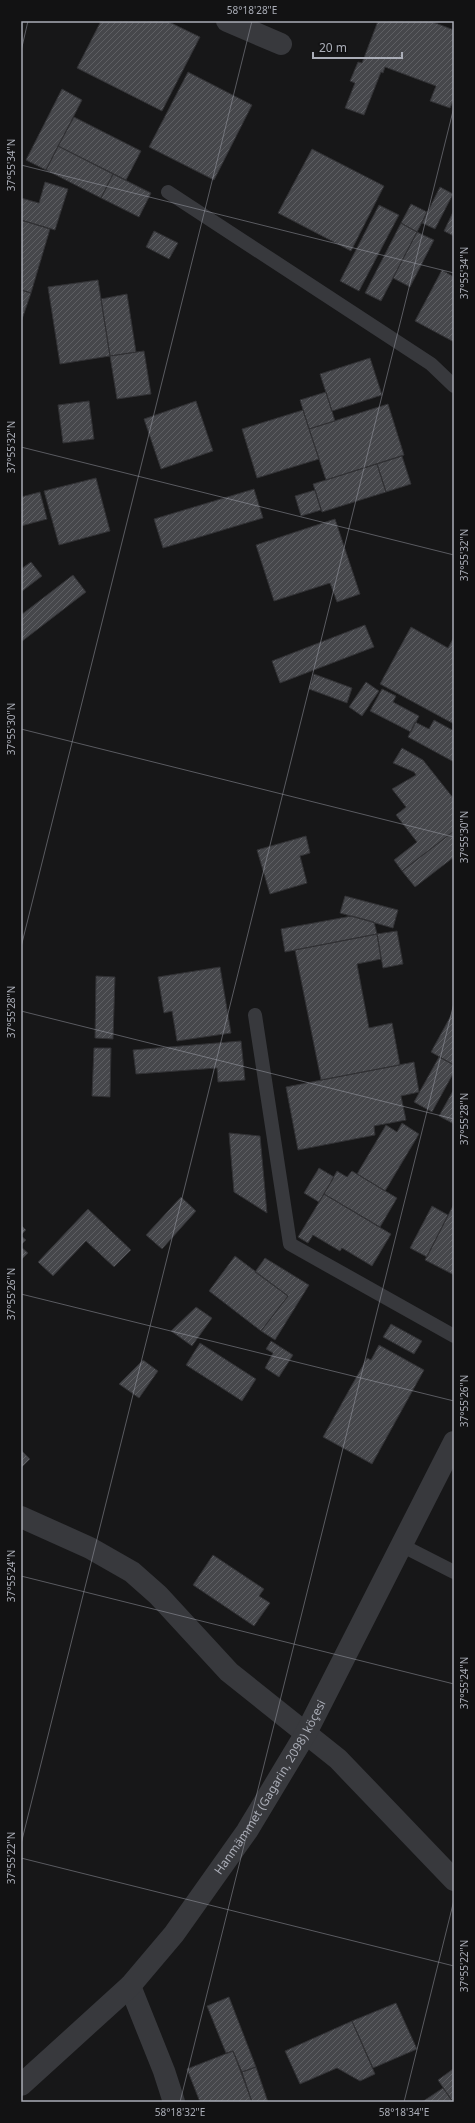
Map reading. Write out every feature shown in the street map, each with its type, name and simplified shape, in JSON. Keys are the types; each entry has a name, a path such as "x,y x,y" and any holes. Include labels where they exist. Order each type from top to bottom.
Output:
{"street":[{"path":"227,21 281,44"},
{"name":"Hanmämmet (Gagarin, 2098) köçesi","path":"21,2085 130,1986 174,1934 247,1831 306,1733 454,1442"},
{"path":"21,1516 101,1554 132,1572 158,1595 230,1672 338,1758 454,1880"},
{"path":"130,1986 164,2071 174,2102"}],"lane":[{"path":"168,192 431,364 454,386"},
{"path":"255,1015 290,1244 454,1336"},
{"path":"401,1545 454,1572"}],"building":[{"path":"101,21 167,21 200,37 162,111 77,68"},
{"path":"378,21 430,21 454,30 454,99 450,108 430,101 436,86 385,67 383,73 381,72 364,115 345,108 355,83 350,81 358,62 362,63"},
{"path":"188,72 252,105 214,180 149,147"},
{"path":"62,89 82,100 46,170 26,160"},
{"path":"74,117 141,151 126,180 58,146"},
{"path":"58,146 113,174 101,198 46,170"},
{"path":"312,149 384,186 351,251 278,213"},
{"path":"113,174 151,193 139,217 101,198"},
{"path":"45,182 68,189 55,230 21,220 21,198 39,203"},
{"path":"440,187 453,194 435,229 422,223"},
{"path":"411,204 427,212 417,232 401,223"},
{"path":"379,205 399,215 359,291 340,281"},
{"path":"454,210 454,236 444,231"},
{"path":"21,220 50,229 31,293 21,290"},
{"path":"401,223 417,232 381,301 365,293"},
{"path":"154,231 178,243 169,259 146,247"},
{"path":"417,232 434,240 410,287 393,278"},
{"path":"442,270 454,277 454,342 415,321"},
{"path":"98,280 110,356 60,364 48,287"},
{"path":"21,290 31,293 21,322"},
{"path":"127,294 136,352 110,356 101,299"},
{"path":"144,351 151,394 117,399 110,356"},
{"path":"370,358 382,395 332,411 320,374"},
{"path":"326,392 335,421 309,429 300,400"},
{"path":"89,401 94,439 63,443 58,405"},
{"path":"196,401 213,451 161,469 144,419"},
{"path":"388,404 404,455 326,480 309,429"},
{"path":"303,410 319,459 257,478 242,429"},
{"path":"402,456 411,484 386,492 377,464"},
{"path":"377,464 386,492 322,512 313,484"},
{"path":"96,478 110,531 59,545 44,491"},
{"path":"254,489 263,518 163,548 154,519"},
{"path":"315,490 321,510 301,516 295,496"},
{"path":"40,492 47,519 21,526 21,497"},
{"path":"335,519 360,594 337,602 330,583 274,601 256,545"},
{"path":"31,562 42,576 21,592 21,569"},
{"path":"73,575 86,592 21,642 21,615"},
{"path":"365,625 374,647 280,683 272,661"},
{"path":"411,627 448,648 454,637 454,724 380,684"},
{"path":"314,674 352,688 347,703 309,689"},
{"path":"366,682 379,691 362,716 349,707"},
{"path":"382,689 396,696 393,702 419,716 411,732 370,711"},
{"path":"434,720 454,731 454,762 408,737 415,722 429,729"},
{"path":"402,748 423,760 454,799 454,831 402,871 394,860 417,842 396,815 406,807 392,789 416,775 414,772 393,763"},
{"path":"454,831 454,857 415,887 402,871"},
{"path":"306,836 310,853 300,856 307,883 270,894 257,850"},
{"path":"345,896 398,910 393,928 340,913"},
{"path":"352,916 374,922 377,934 285,952 281,929"},
{"path":"397,931 403,964 383,968 377,934"},
{"path":"377,934 381,959 357,964 369,1028 392,1023 400,1065 321,1080 295,950"},
{"path":"220,967 231,1033 177,1041 172,1011 164,1013 158,977"},
{"path":"96,976 115,977 113,1039 95,1038"},
{"path":"454,1010 454,1065 431,1052"},
{"path":"241,1041 245,1080 218,1082 217,1068 136,1074 133,1050"},
{"path":"94,1048 111,1048 110,1097 92,1096"},
{"path":"439,1057 454,1065 454,1072 432,1112 414,1102"},
{"path":"414,1062 419,1092 401,1096 406,1120 374,1126 375,1135 298,1150 286,1087"},
{"path":"454,1089 454,1124 439,1116"},
{"path":"402,1123 419,1134 385,1191 357,1174 386,1125 397,1132"},
{"path":"229,1133 260,1136 267,1213 234,1192"},
{"path":"319,1168 334,1177 319,1202 304,1193"},
{"path":"337,1171 347,1177 352,1171 397,1198 380,1227 324,1194"},
{"path":"324,1194 391,1234 372,1266 342,1248 340,1251 313,1235 308,1243 298,1237"},
{"path":"181,1197 196,1211 162,1249 146,1235"},
{"path":"454,1204 454,1275 425,1260"},
{"path":"432,1206 448,1215 427,1257 410,1248"},
{"path":"88,1209 131,1250 114,1267 86,1241 53,1276 38,1262"},
{"path":"21,1225 26,1230 21,1235"},
{"path":"21,1236 26,1240 21,1245"},
{"path":"21,1247 28,1253 21,1260"},
{"path":"235,1256 288,1296 261,1331 209,1291"},
{"path":"265,1258 309,1285 275,1340 261,1331 288,1296 255,1272"},
{"path":"196,1307 212,1318 192,1346 171,1331"},
{"path":"391,1324 422,1341 414,1354 383,1337"},
{"path":"271,1341 293,1355 279,1377 265,1368 273,1353 266,1349"},
{"path":"200,1343 256,1379 242,1401 186,1365"},
{"path":"379,1345 424,1370 372,1464 323,1437 367,1358 371,1360"},
{"path":"143,1360 158,1371 139,1398 119,1384"},
{"path":"21,1450 30,1459 21,1468"},
{"path":"213,1555 264,1589 259,1596 270,1603 254,1626 193,1585"},
{"path":"229,1997 256,2067 242,2072 233,2051 226,2053 207,2006"},
{"path":"396,2003 417,2049 373,2068 352,2021"},
{"path":"352,2021 375,2074 360,2081 337,2068 300,2084 285,2051"},
{"path":"233,2051 252,2102 200,2102 187,2069"},
{"path":"256,2067 268,2102 252,2102 242,2072"},
{"path":"453,2069 454,2102 438,2080"},
{"path":"443,2088 452,2101 422,2102"}]}
